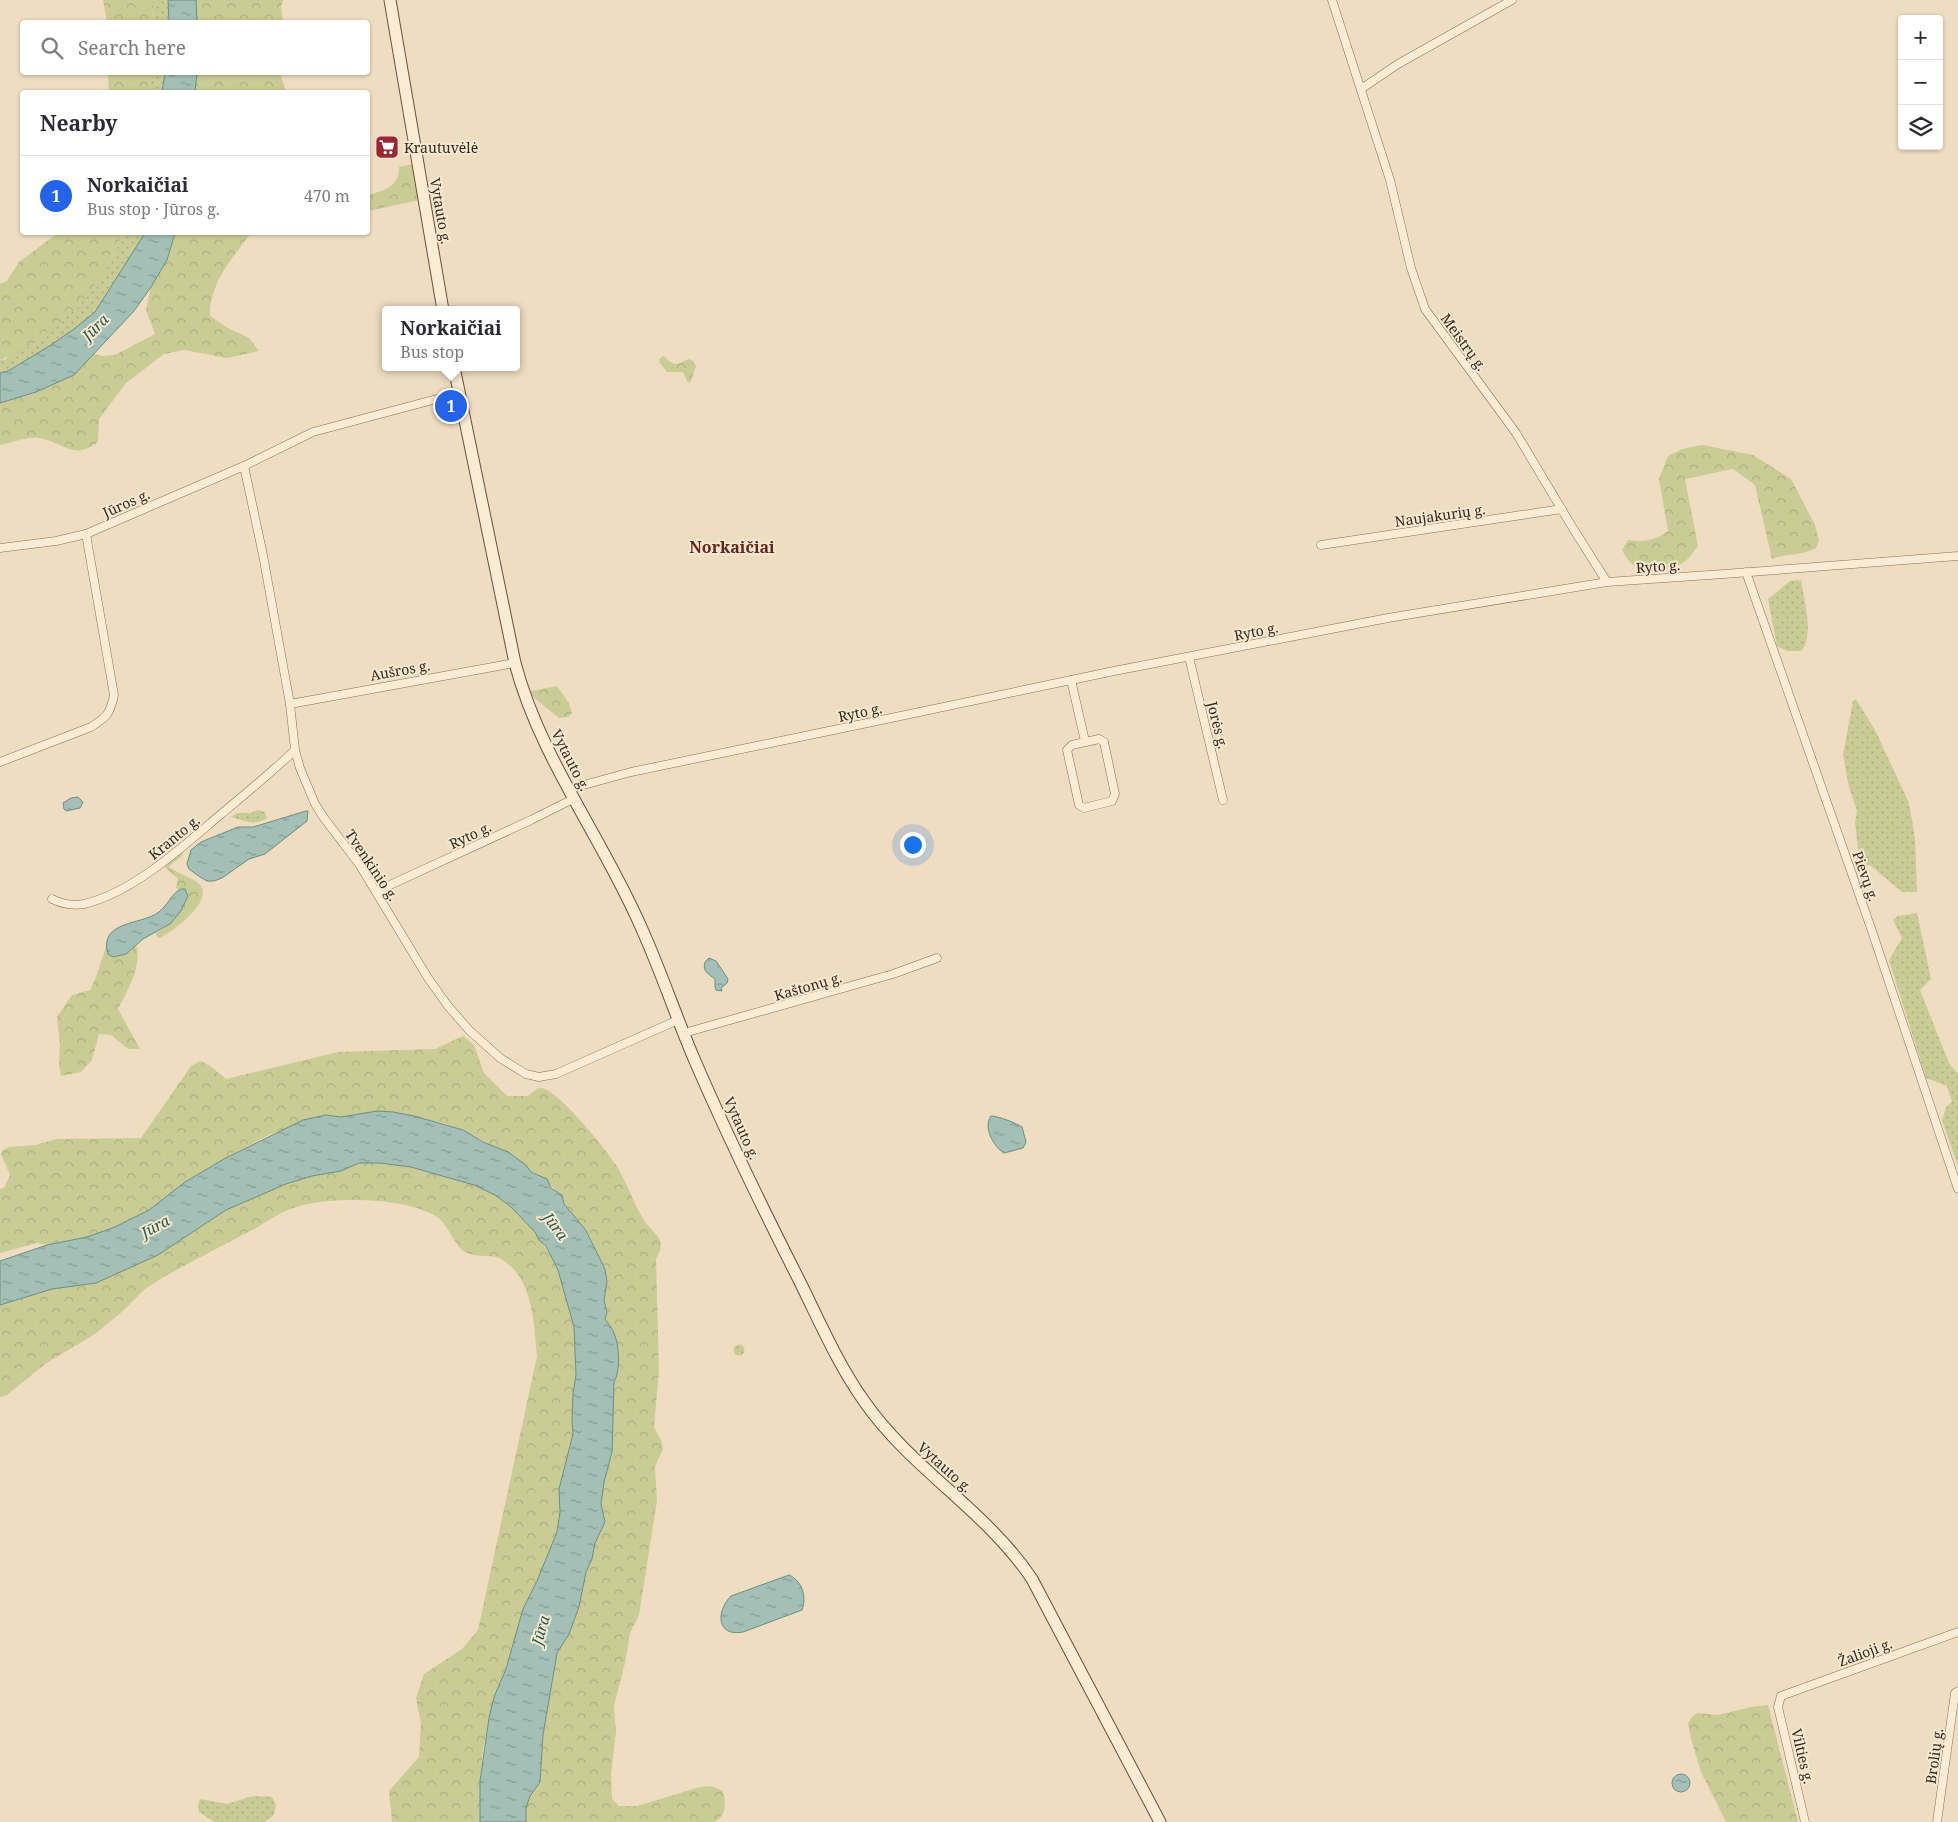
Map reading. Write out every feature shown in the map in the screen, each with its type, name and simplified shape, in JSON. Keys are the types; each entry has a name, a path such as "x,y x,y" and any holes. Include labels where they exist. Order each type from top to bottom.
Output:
{"main road":[{"name":"Vytauto g.","path":"390,0 442,306"},
{"name":"Vytauto g.","path":"455,371 514,662 530,713 629,901 678,1020 753,1189 854,1387 881,1423 908,1454 993,1532 1024,1566 1048,1607 1160,1822"}],"street":[{"name":"Meistrų g.","path":"1332,0 1390,180 1411,268 1425,309 1516,433 1607,582"},
{"path":"1361,89 1398,64 1512,0"},
{"name":"Jūros g.","path":"0,548 56,541 86,534 244,466 326,428 459,393"},
{"name":"Tvenkinio g.","path":"244,466 263,551 290,704 295,750 300,768 315,804 377,891 420,966 448,1006 469,1030 500,1058 526,1074 540,1077 556,1074 678,1020"},
{"name":"Naujakurių g.","path":"1321,545 1562,509"},
{"path":"0,762 90,727 104,719 111,710 114,695 86,534"},
{"name":"Ryto g.","path":"377,891 531,820 571,794 631,772 1072,680 1388,618 1607,582 1958,556"},
{"name":"Pievų g.","path":"1746,572 1872,931 1958,1189"},
{"name":"Jorės g.","path":"1189,657 1223,800"},
{"name":"Aušros g.","path":"290,704 514,662"},
{"path":"1072,680 1085,741"},
{"path":"1099,739 1104,742 1115,794 1112,801 1084,808 1079,805 1068,750 1072,745 1085,741 1099,739"},
{"name":"Kranto g.","path":"52,899 68,905 98,900 154,869 295,750"},
{"name":"Kaštonų g.","path":"684,1033 894,974 937,958"},
{"name":"Žalioji g.","path":"1781,1696 1958,1632"},
{"name":"Brolių g.","path":"1938,1822 1956,1692"},
{"name":"Vilties g.","path":"1781,1696 1778,1706 1805,1822"}],"green space":[{"path":"103,0 153,0 154,20 107,20"},
{"path":"153,0 168,0 169,20 154,20"},
{"path":"196,0 283,0 281,7 283,20 197,20"},
{"path":"108,75 151,75 148,90 109,90"},
{"path":"151,75 165,75 162,90 148,90"},
{"path":"197,75 281,75 285,90 195,90"},
{"path":"414,164 420,200 370,211 370,194 390,187 397,179 399,167"},
{"path":"55,235 122,235 108,266 79,306 31,346 0,360 0,284 7,281 19,262"},
{"path":"122,235 144,235 116,282 88,319 55,344 8,371 0,373 0,360 6,359 108,266"},
{"path":"174,235 249,235 229,262 218,282 213,293 210,316 228,328 249,338 259,351 227,358 184,350 164,354 126,383 99,419 98,442 82,450 69,449 39,438 0,445 0,403 36,392 74,375 94,354 103,356 115,355 155,334 146,310 151,287 167,260"},
{"path":"664,356 674,364 689,359 693,361 696,366 691,381 688,383 683,372 667,372 659,362 660,358"},
{"path":"1702,445 1753,455 1791,479 1815,525 1819,541 1816,548 1811,551 1772,559 1755,485 1733,469 1685,479 1698,546 1685,562 1675,566 1652,568 1638,567 1630,563 1622,550 1628,540 1649,540 1659,537 1668,531 1659,479 1668,456 1682,449"},
{"path":"1801,580 1808,626 1806,643 1802,651 1787,651 1777,646 1768,599 1790,581"},
{"path":"557,686 569,703 572,713 568,717 559,718 527,692"},
{"path":"1856,699 1876,732 1909,803 1915,838 1917,892 1902,892 1870,865 1860,866 1855,822 1857,811 1849,787 1843,755 1853,701"},
{"path":"258,810 265,812 267,818 254,822 231,817 237,813 251,813"},
{"path":"180,852 183,852 183,855 169,866 198,883 203,890 202,898 198,906 183,922 160,938 156,936 156,933 171,922 188,896 181,889 176,888 178,879 165,867 165,864"},
{"path":"1917,913 1931,979 1920,990 1949,1063 1958,1074 1958,1166 1942,1120 1946,1107 1952,1102 1947,1086 1926,1078 1889,960 1902,938 1893,920 1898,916"},
{"path":"136,945 138,953 136,969 118,1009 140,1049 128,1049 111,1035 99,1034 92,1060 81,1072 61,1076 57,1017 72,995 90,990 106,947 108,954 120,956 130,951"},
{"path":"463,1036 474,1045 484,1073 507,1096 528,1096 541,1088 548,1091 558,1098 593,1134 611,1157 640,1213 661,1244 656,1259 659,1371 654,1427 661,1440 663,1449 655,1466 657,1501 639,1615 630,1633 625,1663 614,1706 616,1732 611,1775 612,1799 619,1806 637,1806 700,1787 711,1786 723,1791 725,1800 723,1813 714,1822 526,1822 526,1808 530,1796 540,1782 543,1735 557,1653 569,1634 579,1607 586,1572 592,1559 595,1543 605,1522 601,1504 604,1482 612,1452 614,1382 618,1371 616,1338 605,1319 607,1312 604,1301 607,1281 605,1269 585,1229 564,1204 562,1195 542,1177 530,1171 526,1165 463,1130 445,1124 393,1112 377,1111 341,1117 326,1115 269,1135 185,1182 149,1210 115,1227 87,1237 47,1245 37,1243 0,1253 0,1189 4,1188 10,1175 1,1154 8,1147 35,1145 57,1139 141,1138 191,1066 200,1061 209,1065 226,1079 338,1052 435,1049"},
{"path":"359,1163 380,1163 411,1167 447,1176 474,1185 495,1195 511,1207 535,1232 552,1257 558,1270 574,1327 576,1375 573,1393 573,1434 559,1489 560,1512 557,1532 523,1609 506,1669 494,1697 483,1750 480,1781 480,1822 392,1822 389,1791 419,1757 421,1723 416,1698 424,1674 462,1649 478,1630 537,1356 530,1301 519,1276 510,1266 499,1258 465,1252 441,1220 423,1210 407,1205 368,1200 311,1203 280,1214 162,1278 145,1289 123,1311 95,1334 45,1364 7,1395 0,1397 0,1305 52,1289 96,1283 158,1255 226,1210 286,1184 312,1176 341,1171"},
{"path":"739,1344 745,1350 739,1356 733,1350"},
{"path":"1768,1705 1798,1822 1726,1822 1701,1772 1688,1723 1697,1713 1718,1715"},
{"path":"253,1796 272,1797 276,1805 274,1815 265,1822 214,1822 199,1812 198,1805 200,1799 227,1804"}],"water":[{"path":"168,0 196,0 197,20 169,20"},
{"path":"165,75 197,75 195,90 162,90"},
{"name":"Jūra","path":"144,235 174,235 167,260 134,311 74,375 36,392 0,403 0,373 8,371 51,345 95,312"},
{"path":"78,797 83,802 80,808 66,811 64,809 63,803 71,798"},
{"path":"308,811 307,821 265,854 249,859 222,878 207,881 189,869 187,864 191,850 201,842 238,827 253,827"},
{"path":"181,889 185,889 188,896 181,911 170,924 143,939 126,954 113,957 108,954 107,943 110,935 116,929 159,912"},
{"path":"709,958 716,961 728,979 727,983 721,988 722,991 716,990 715,979 704,968 705,962"},
{"name":"Jūra","path":"377,1111 414,1116 463,1130 483,1142 508,1152 526,1165 531,1172 547,1179 551,1188 562,1195 564,1204 585,1229 605,1269 607,1281 604,1301 607,1312 605,1319 614,1333 617,1344 618,1371 614,1382 612,1452 604,1482 601,1504 605,1522 595,1543 592,1559 586,1572 579,1607 569,1634 557,1653 543,1735 540,1782 530,1796 526,1808 526,1822 480,1822 480,1781 494,1697 506,1669 523,1609 557,1532 560,1512 559,1489 573,1434 573,1393 576,1375 574,1327 558,1270 546,1246 511,1207 495,1195 474,1185 411,1167 380,1163 359,1163 341,1171 312,1176 286,1184 226,1210 158,1255 96,1283 52,1289 0,1305 0,1261 47,1245 87,1237 115,1227 149,1210 185,1182 224,1159 303,1120 326,1115 341,1117"},
{"path":"991,1116 1007,1120 1022,1127 1026,1142 1023,1148 1004,1153 996,1146 990,1136 988,1125"},
{"path":"789,1575 797,1581 804,1594 802,1610 743,1632 734,1633 723,1627 721,1615 726,1602 731,1596"},
{"path":"1681,1774 1687,1777 1690,1783 1687,1789 1681,1792 1675,1789 1672,1783 1675,1777"}],"place":[{"name":"Krautuvėlė","path":"387,147"},
{"name":"Norkaičiai","path":"451,406"}],"district":[{"name":"Norkaičiai","path":"732,547"}]}
